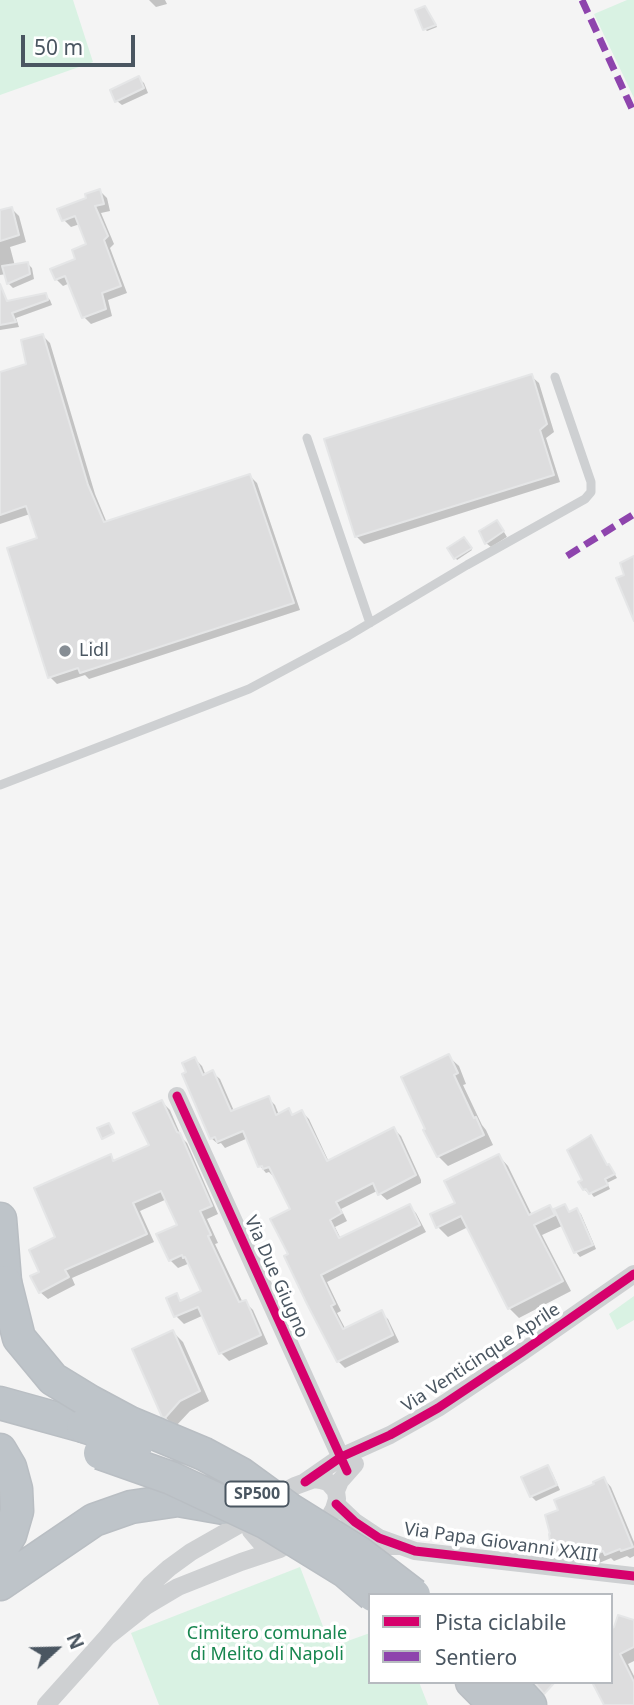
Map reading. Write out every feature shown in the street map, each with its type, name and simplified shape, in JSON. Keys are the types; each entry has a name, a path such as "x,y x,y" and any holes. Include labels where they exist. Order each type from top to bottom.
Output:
{"highway":[{"path":"0,1219 5,1282 19,1338 53,1378 130,1423 229,1467 289,1509"},
{"path":"0,1319 5,1282"},
{"name":"SP500","path":"0,1403 83,1426 182,1459 289,1509 358,1552 411,1593"},
{"name":"SP500","path":"0,1424 82,1446 171,1478 267,1524 345,1571 371,1593"},
{"path":"0,1450 10,1466 16,1489 16,1511 10,1535 0,1552"},
{"path":"1,1584 94,1520 131,1507 178,1500 245,1515"},
{"path":"474,1684 495,1705"},
{"path":"511,1684 530,1705"}],"street":[{"name":"Via Due Giugno","path":"177,1096 344,1464"},
{"name":"Via Venticinque Aprile","path":"245,1515 344,1464 390,1434 438,1408 634,1274"},
{"path":"245,1515 251,1531 262,1544 275,1549 291,1545 330,1516 344,1464"},
{"path":"305,1482 314,1479 328,1482 336,1497"},
{"name":"Via Papa Giovanni XXIII","path":"336,1497 355,1521 379,1538 415,1551 634,1576"},
{"name":"Via Papa Giovanni XXIII","path":"46,1705 150,1585 169,1568 245,1515"},
{"name":"Via Papa Giovanni XXIII","path":"107,1637 145,1606 178,1587 283,1548 330,1545 398,1546"}],"lane":[{"path":"0,785 249,689 370,623 588,496 591,482 555,377"},
{"path":"307,438 370,623"}],"green space":[{"path":"0,0 73,0 93,62 0,95"},
{"path":"627,0 634,0 634,98 594,14"},
{"path":"634,1296 634,1320 617,1330 609,1314"},
{"name":"Cimitero comunale di Melito di Napoli","path":"300,1567 331,1647 368,1634 368,1684 420,1684 428,1705 159,1705 131,1633"}],"building":[{"path":"425,6 436,25 423,30 415,10"},
{"path":"139,76 144,88 115,102 110,90"},
{"path":"100,189 104,204 95,206 108,236 104,240 121,286 102,293 106,309 82,318 65,276 55,280 50,269 75,259 72,250 86,244 75,216 62,221 57,209 86,198 85,194"},
{"path":"12,207 19,235 0,241 0,210"},
{"path":"28,262 30,274 7,284 2,266"},
{"path":"0,284 7,301 46,293 48,300 12,313 16,322 0,325"},
{"path":"43,334 88,485 104,522 250,474 294,603 80,673 78,668 48,678 7,548 37,538 26,506 0,515 0,372 26,364 21,340"},
{"path":"532,374 547,424 540,430 554,475 355,537 324,439"},
{"path":"497,520 504,531 485,544 479,531"},
{"path":"464,537 472,548 454,559 447,548"},
{"path":"634,556 634,621 616,578 624,575 620,563"},
{"path":"449,1054 458,1073 454,1075 484,1135 437,1157 401,1077"},
{"path":"195,1057 203,1075 213,1070 231,1111 269,1096 276,1115 289,1108 292,1115 302,1110 327,1161 394,1127 416,1175 378,1195 373,1183 336,1202 342,1213 330,1220 339,1238 410,1204 420,1225 321,1275 335,1304 331,1306 343,1329 382,1310 393,1335 337,1362 284,1256 288,1254 270,1219 290,1209 269,1167 258,1167 243,1131 217,1142 215,1137 210,1139 182,1074 186,1072 182,1063"},
{"path":"162,1100 177,1132 180,1133 212,1206 200,1211 211,1235 208,1236 239,1302 246,1300 261,1335 219,1354 198,1307 174,1317 166,1298 177,1293 180,1301 201,1291 185,1257 182,1255 169,1261 156,1234 177,1225 161,1191 133,1203 147,1234 65,1270 69,1277 39,1293 30,1276 39,1272 29,1250 55,1237 34,1188 111,1154 113,1161 149,1145 133,1113"},
{"path":"109,1123 114,1133 102,1139 97,1128"},
{"path":"591,1135 615,1174 605,1179 608,1185 589,1194 578,1182 582,1180 567,1150"},
{"path":"499,1154 529,1215 550,1205 555,1215 534,1225 563,1281 508,1309 461,1216 436,1228 430,1214 455,1203 444,1181"},
{"path":"565,1204 569,1212 577,1208 593,1245 574,1253 554,1209"},
{"path":"173,1330 200,1391 180,1401 165,1418 162,1417 132,1349"},
{"path":"548,1465 557,1485 530,1497 521,1477"},
{"path":"604,1477 633,1547 605,1555 603,1551 584,1559 570,1555 556,1556 545,1515 558,1510 554,1500 594,1484 593,1482"},
{"path":"618,1615 634,1620 634,1647 620,1654 634,1682 634,1705 604,1705 593,1684 613,1684 614,1627"},
{"path":"536,1684 553,1684 544,1694"}],"marked path":[{"path":"582,0 634,113"},
{"path":"567,556 634,514"}],"cycle path":[{"path":"177,1096 347,1471"},
{"path":"305,1482 341,1457 390,1435 438,1408 634,1274"},
{"path":"336,1504 355,1522 379,1538 415,1551 634,1576"}],"place":[{"name":"Lidl","path":"65,651"}]}
